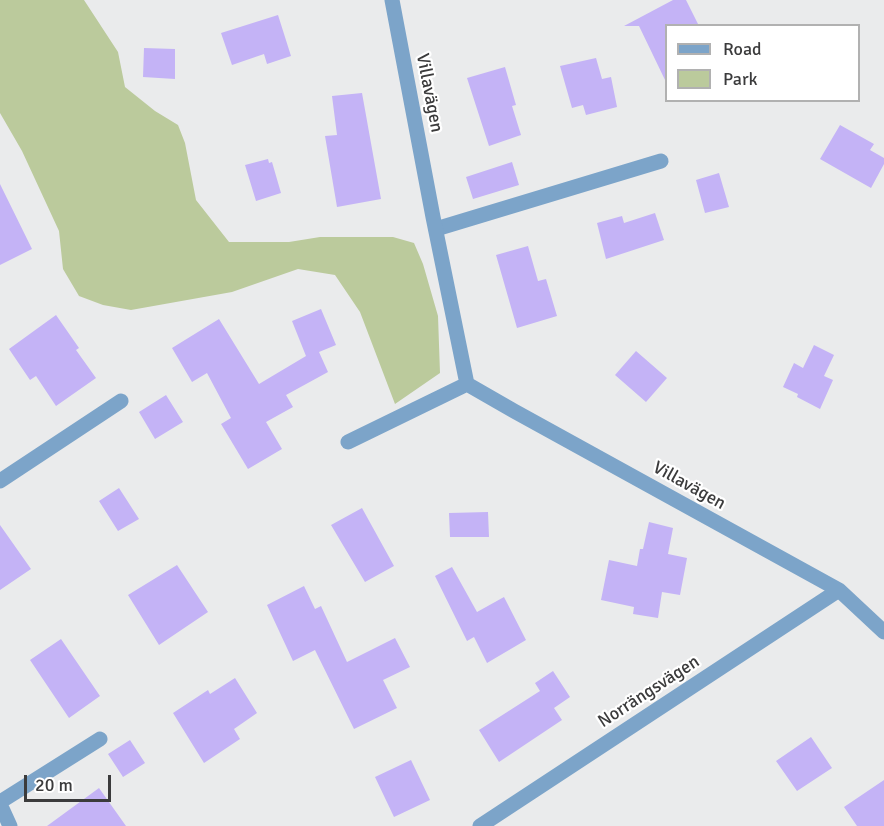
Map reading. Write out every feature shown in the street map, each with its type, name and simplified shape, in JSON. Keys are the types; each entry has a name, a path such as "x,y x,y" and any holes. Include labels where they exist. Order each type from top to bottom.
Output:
{"street":[{"name":"Villavägen","path":"392,0 467,384 839,590 884,632"},
{"path":"436,229 661,161"},
{"path":"348,442 467,384"},
{"path":"0,481 121,401"},
{"name":"Norrängsvägen","path":"480,826 839,590"},
{"path":"10,826 0,803 100,739"}],"green space":[{"path":"0,0 84,0 118,52 125,87 155,111 178,125 185,143 196,200 229,242 289,242 320,237 393,237 414,243 423,264 438,316 440,373 395,404 360,312 335,275 298,269 232,292 131,310 103,305 79,296 63,269 59,231 22,151 0,113"}],"building":[{"path":"673,0 686,0 698,24 665,24 665,80 639,26 624,26"},
{"path":"278,15 291,56 267,64 264,54 232,65 221,33"},
{"path":"144,48 175,49 175,79 143,77"},
{"path":"596,58 602,79 611,77 617,107 586,115 583,105 572,108 560,66"},
{"path":"505,67 516,105 512,106 521,135 489,146 467,78"},
{"path":"362,93 381,199 337,207 325,136 337,135 332,96"},
{"path":"840,125 874,144 870,150 884,158 884,164 871,188 820,159"},
{"path":"268,159 269,163 272,162 281,193 256,201 245,165"},
{"path":"512,162 519,185 473,199 466,177"},
{"path":"719,173 729,207 705,213 696,180"},
{"path":"0,184 32,249 0,265"},
{"path":"655,213 664,240 606,259 597,223 622,216 624,223"},
{"path":"528,246 538,281 546,279 557,316 517,328 496,255"},
{"path":"321,309 336,345 319,352 328,372 286,395 293,407 266,422 282,449 248,469 221,424 231,418 207,373 192,382 172,348 219,319 259,384 306,356 292,321"},
{"path":"56,315 79,348 76,350 96,378 56,406 36,376 30,380 9,349"},
{"path":"814,345 834,355 824,376 833,380 820,409 783,387 794,363 803,368"},
{"path":"636,351 667,378 646,402 615,375"},
{"path":"166,395 183,422 155,439 139,412"},
{"path":"119,488 139,519 118,531 99,501"},
{"path":"362,508 394,566 365,582 331,525"},
{"path":"488,512 489,537 450,537 449,513"},
{"path":"649,522 673,528 668,554 687,558 680,595 662,592 658,618 633,614 634,607 601,600 609,560 637,566"},
{"path":"0,525 31,569 0,590"},
{"path":"177,565 208,612 159,645 128,595"},
{"path":"452,567 477,612 504,597 526,640 487,663 474,637 467,641 435,576"},
{"path":"304,586 315,609 321,606 347,662 395,638 410,667 383,680 397,708 354,729 315,650 293,661 267,605"},
{"path":"61,639 100,696 69,718 30,660"},
{"path":"553,671 570,697 554,708 562,720 499,762 479,730 540,691 535,683"},
{"path":"235,678 257,713 234,729 240,739 204,763 173,713 208,690 210,694"},
{"path":"811,737 832,768 797,791 776,761"},
{"path":"130,740 145,763 123,777 108,754"},
{"path":"411,760 430,800 394,817 375,777"},
{"path":"884,780 884,826 857,826 844,807"},
{"path":"99,788 126,826 47,826"}]}
